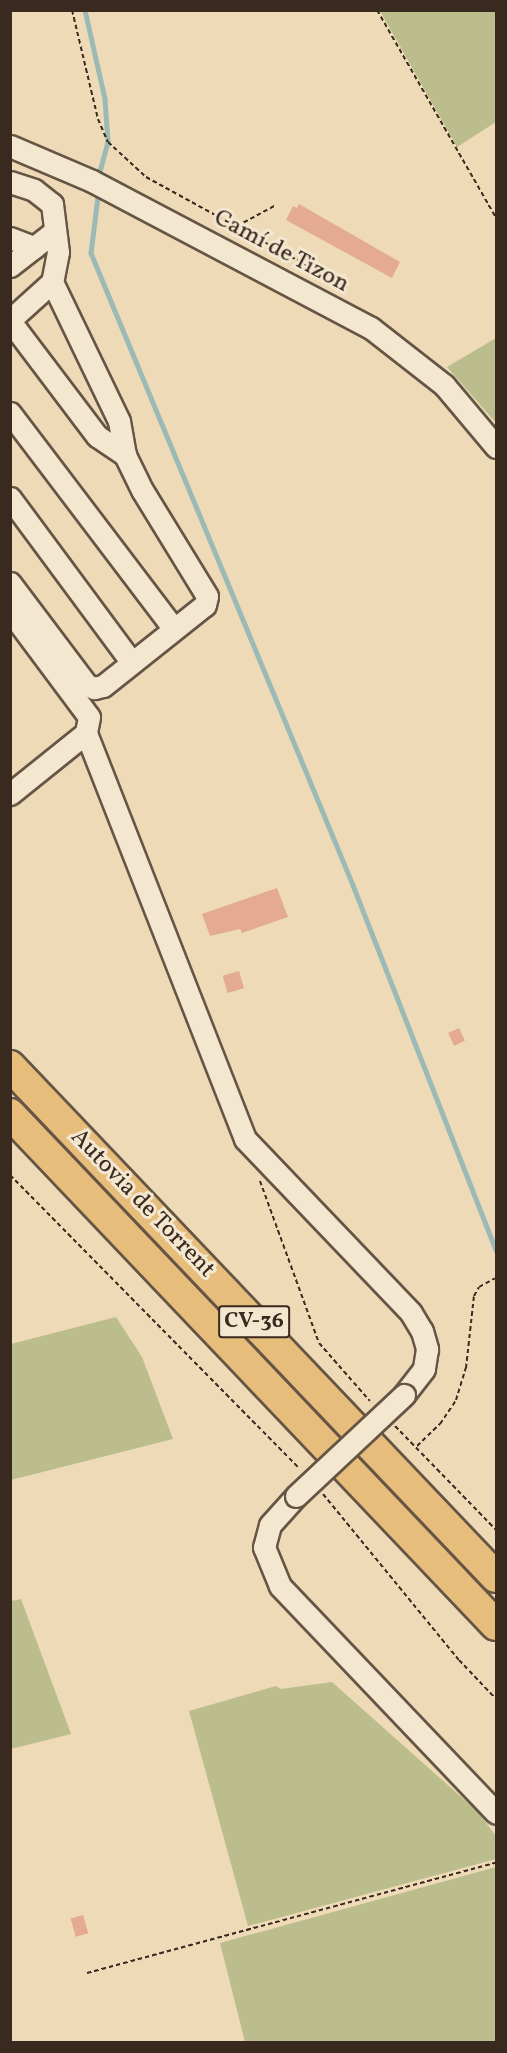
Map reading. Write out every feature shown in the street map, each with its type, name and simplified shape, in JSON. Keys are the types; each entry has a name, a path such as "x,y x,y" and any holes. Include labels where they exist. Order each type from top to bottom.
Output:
{"highway":[{"name":"Autovia de Torrent","path":"10,1066 496,1577"},
{"name":"Autovia de Torrent","path":"10,1114 496,1625"}],"street":[{"name":"Camí de Tizon","path":"10,146 92,181 371,328 444,385 496,447"},
{"path":"10,182 34,190 52,204 58,252 52,282 10,320 98,436 125,455"},
{"path":"10,266 56,231"},
{"path":"10,238 34,247"},
{"path":"10,583 87,685 103,686 205,605 207,596 142,490 125,455 119,421 52,282"},
{"path":"10,413 174,630"},
{"path":"10,498 132,663"},
{"path":"10,611 89,717 86,733 245,1139 411,1313 422,1331 427,1349 424,1369 404,1395 296,1496 270,1525 264,1547 280,1586 496,1813"},
{"path":"10,794 86,733"}],"path":[{"path":"72,10 98,120 108,142 146,177 348,288"},
{"path":"377,10 496,218"},
{"path":"237,226 276,205"},
{"path":"257,1171 319,1342 374,1406"},
{"path":"10,1175 300,1468"},
{"path":"417,1446 440,1424 456,1400 466,1368 474,1296 479,1287 495,1278"},
{"path":"391,1422 417,1446 496,1530"},
{"path":"316,1485 459,1660 496,1699"},
{"path":"87,1973 496,1863"}],"green space":[{"path":"380,11 496,11 496,122 457,147"},
{"path":"496,338 496,423 447,367"},
{"path":"116,1317 142,1357 173,1439 11,1480 11,1344"},
{"path":"21,1599 71,1734 11,1749 11,1601"},
{"path":"332,1682 477,1811 496,1836 496,1859 248,1926 189,1711 276,1686 281,1689"},
{"path":"496,1867 496,2042 245,2042 220,1943"}],"building":[{"path":"299,204 400,262 392,278 286,220 293,206 297,208"},
{"path":"277,888 288,917 242,933 240,929 210,936 202,914"},
{"path":"239,971 244,988 228,993 223,976"},
{"path":"459,1028 465,1041 454,1046 448,1033"},
{"path":"83,1915 88,1933 76,1937 71,1919"}],"waterway":[{"path":"85,10 105,99 108,142 100,172"},
{"path":"98,197 91,253 353,885 496,1250"}]}
